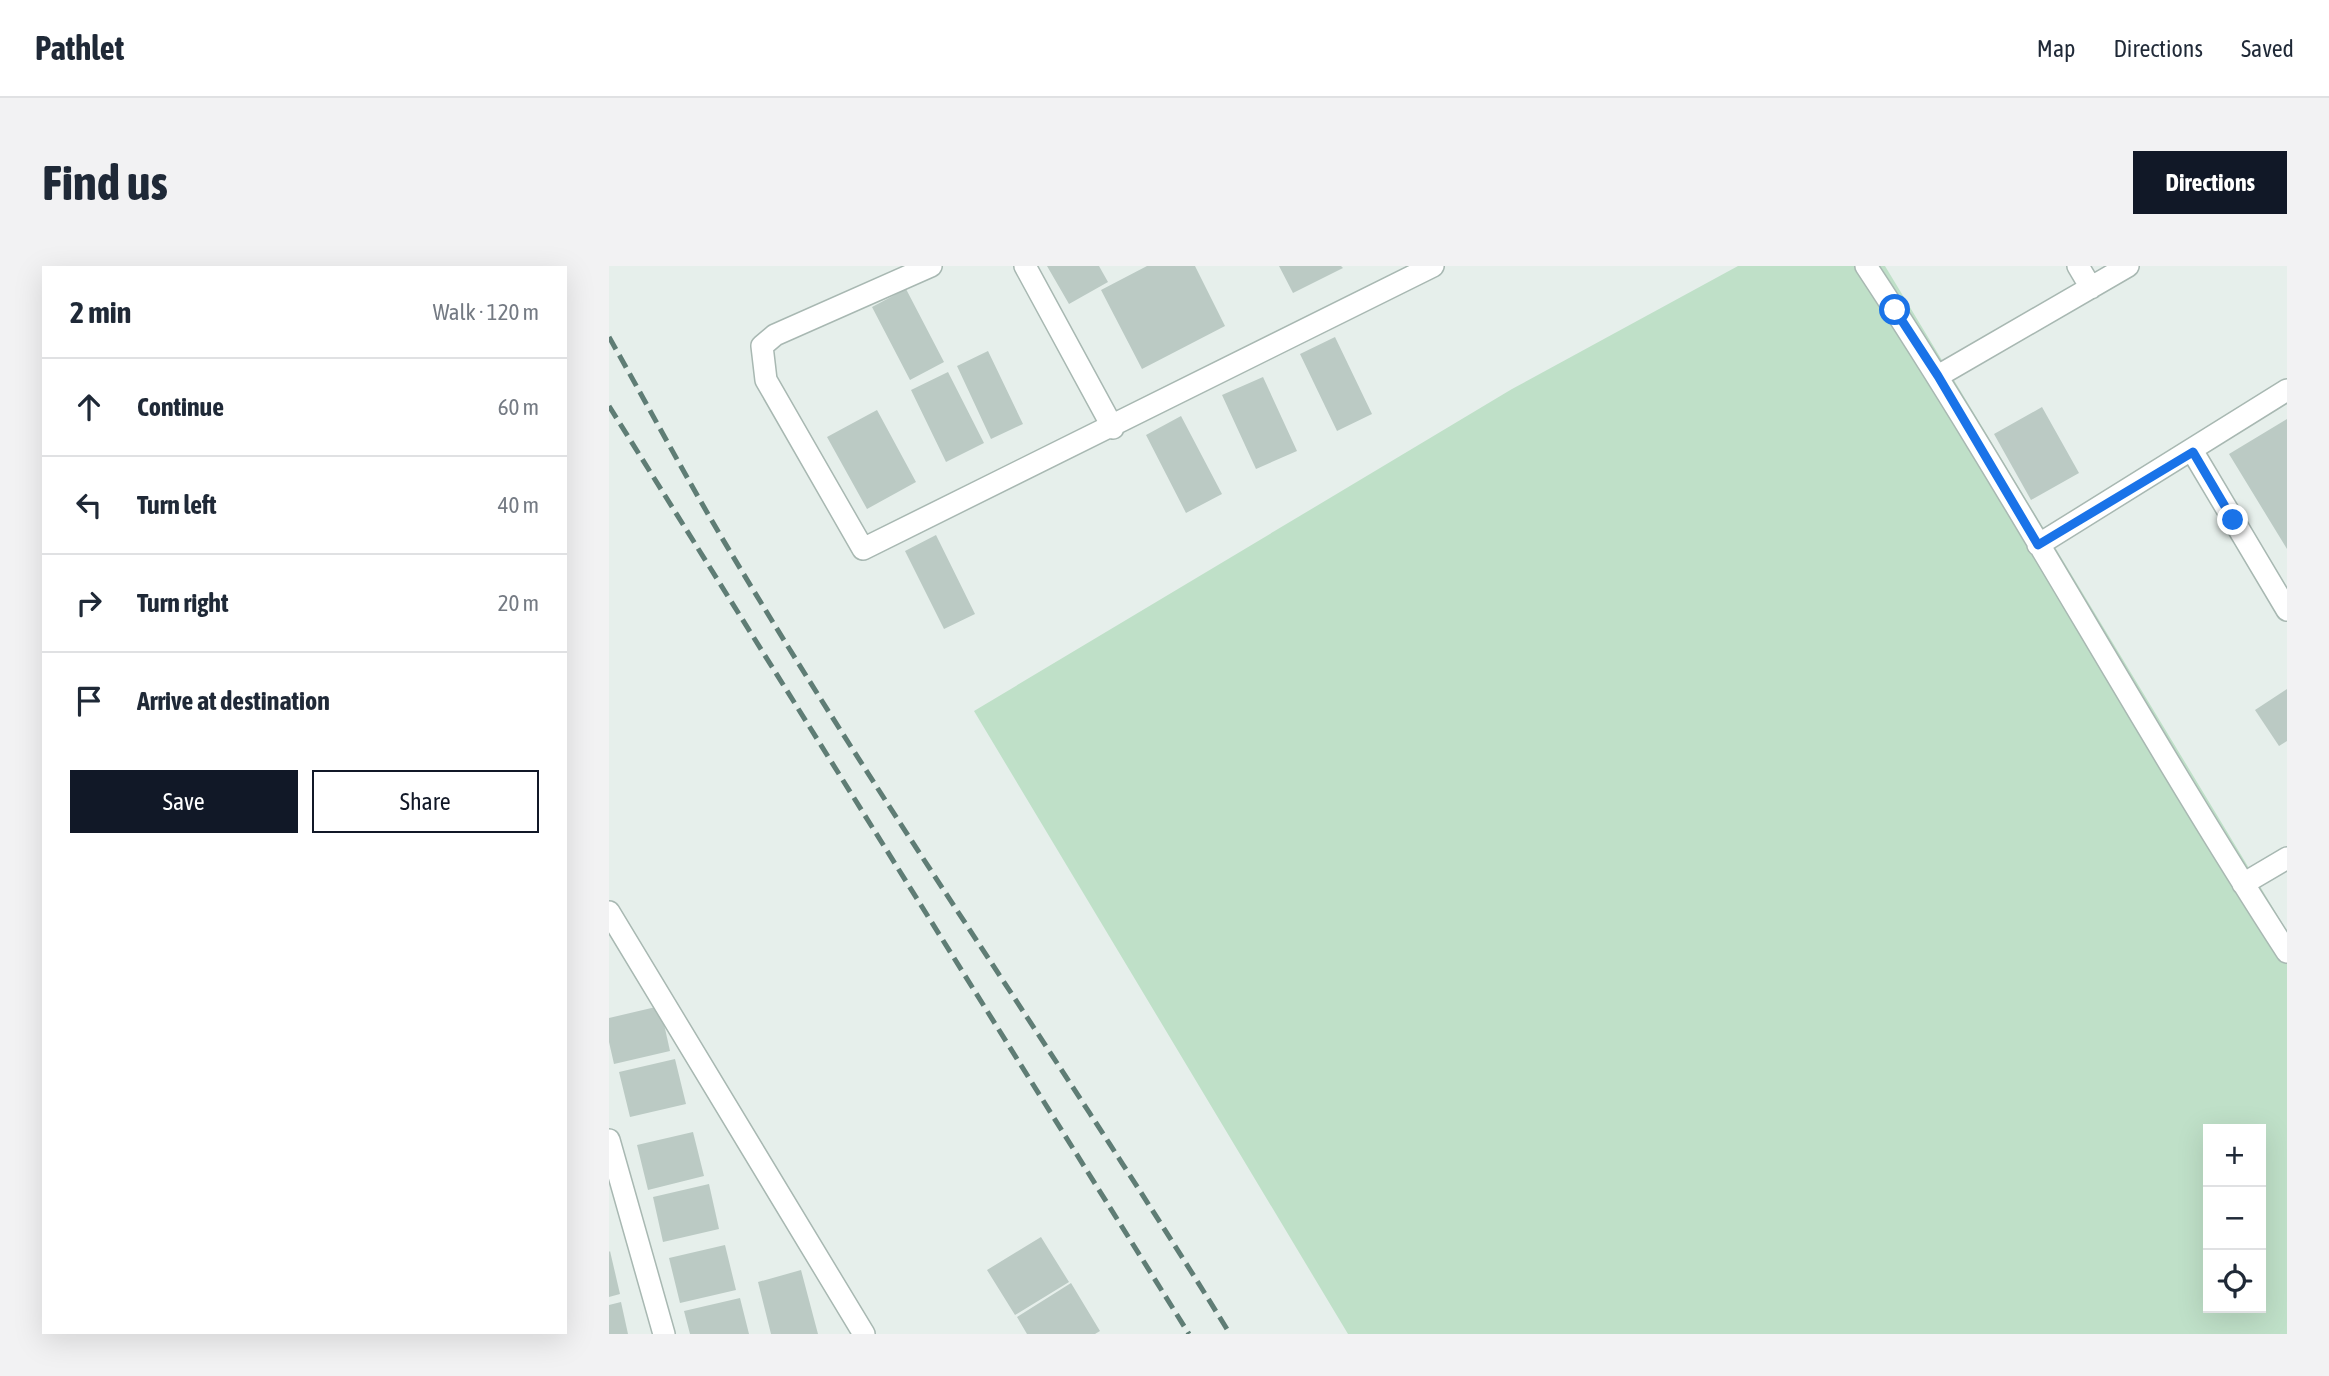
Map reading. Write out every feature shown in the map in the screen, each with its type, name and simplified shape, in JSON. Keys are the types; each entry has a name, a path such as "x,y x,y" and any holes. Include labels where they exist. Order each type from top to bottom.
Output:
{"street":[{"path":"931,266 775,335 762,346 766,380 863,550 1113,428 1433,266"},
{"path":"1025,266 1113,428"},
{"path":"1866,266 1938,376 2243,884 2287,952"},
{"path":"2078,266 2091,288"},
{"path":"1938,376 2128,266"},
{"path":"2038,545 2193,452 2287,390"},
{"path":"2193,452 2287,610"},
{"path":"2243,884 2287,858"},
{"path":"609,912 618,943 864,1334"},
{"path":"609,1140 664,1334"}],"green space":[{"path":"1738,266 1885,266 2287,931 2287,1334 1348,1334 974,711 1512,389"}],"building":[{"path":"1047,266 1099,266 1108,282 1069,304"},
{"path":"1147,266 1195,266 1225,326 1142,369 1101,290"},
{"path":"1279,266 1341,266 1343,268 1293,293"},
{"path":"906,289 944,362 910,380 872,307"},
{"path":"1335,337 1372,414 1337,431 1300,354"},
{"path":"988,351 1023,424 991,439 957,366"},
{"path":"948,372 984,443 946,462 911,390"},
{"path":"1263,377 1297,451 1256,469 1222,395"},
{"path":"2042,407 2079,473 2031,500 1994,434"},
{"path":"877,410 916,482 867,509 827,437"},
{"path":"1181,416 1222,494 1186,513 1146,435"},
{"path":"2287,419 2287,549 2229,454"},
{"path":"936,535 975,614 944,629 905,551"},
{"path":"2287,689 2287,741 2279,746 2255,710"},
{"path":"660,1006 670,1051 614,1064 609,1042 609,1018"},
{"path":"675,1059 686,1104 630,1117 619,1072"},
{"path":"693,1132 704,1176 648,1190 637,1145"},
{"path":"709,1184 719,1229 663,1242 653,1197"},
{"path":"1041,1237 1069,1282 1015,1315 987,1270"},
{"path":"725,1245 736,1290 680,1303 669,1258"},
{"path":"609,1252 620,1294 609,1297"},
{"path":"801,1270 818,1334 771,1334 758,1282"},
{"path":"1071,1283 1100,1331 1095,1334 1027,1334 1017,1317"},
{"path":"740,1298 749,1334 690,1334 684,1311"},
{"path":"621,1302 628,1334 609,1334 609,1305"}],"railway":[{"path":"609,337 783,639 1230,1334"},
{"path":"609,406 1189,1334"}],"route":[{"path":"1895,310 1938,376 2038,545 2193,452 2233,520"}]}
